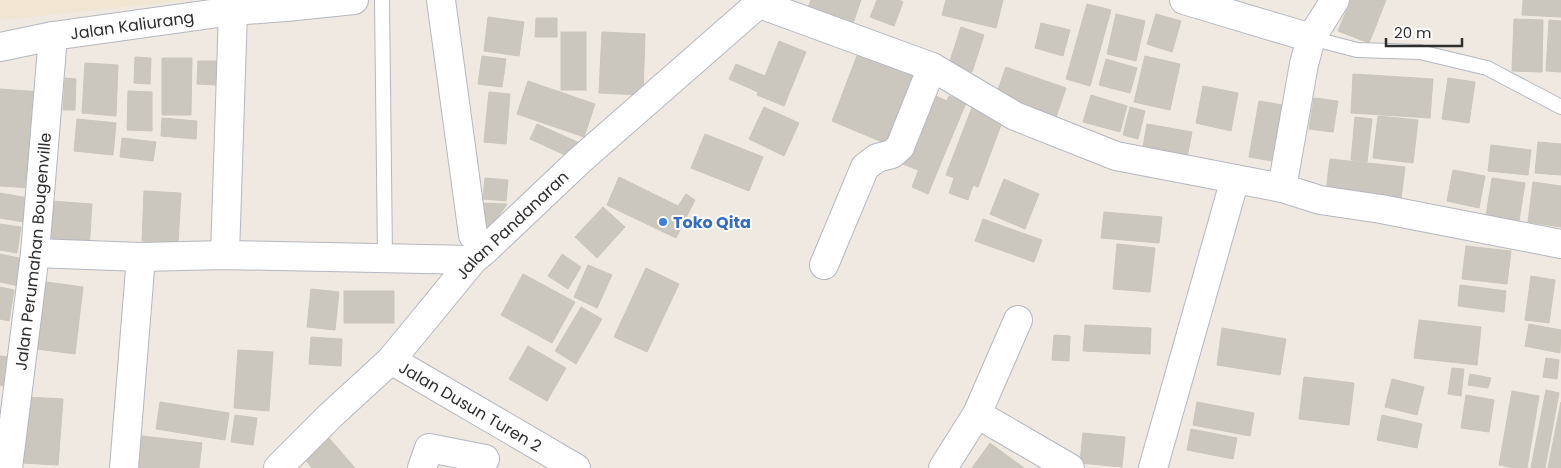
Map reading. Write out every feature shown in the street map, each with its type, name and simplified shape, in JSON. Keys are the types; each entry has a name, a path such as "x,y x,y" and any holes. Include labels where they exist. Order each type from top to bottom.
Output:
{"street":[{"name":"Jalan Kaliurang","path":"0,47 53,36 233,11 287,4 354,0"},
{"path":"35,253 141,257 225,255 385,257 473,247 441,0"},
{"path":"1184,0 1260,11 1311,38"},
{"path":"1282,188 1304,64 1311,38 1335,0"},
{"path":"761,2 932,66 1015,116 1116,156 1282,188 1320,200 1381,209 1561,244"},
{"name":"Jalan Pandanaran","path":"278,468 391,360 473,247 484,251 579,161 761,2"},
{"path":"225,255 233,11"},
{"name":"Jalan Perumahan Bougenville","path":"8,468 35,253 53,36"},
{"path":"824,265 865,167 877,158 892,154 900,147 932,66"},
{"path":"1153,468 1235,179"},
{"path":"124,468 141,257"},
{"path":"943,468 977,414 1018,320"},
{"name":"Jalan Dusun Turen 2","path":"391,360 576,468"},
{"path":"977,414 1070,468"},
{"path":"422,468 429,448 485,459"}],"lane":[{"path":"382,0 385,257"},
{"path":"1311,38 1357,50 1420,52 1487,68 1561,107"}],"shaded area":[{"path":"0,0 190,0 0,20"}],"building":[{"path":"811,0 861,0 849,35 804,18"},
{"path":"877,0 899,0 903,2 894,26 870,17"},
{"path":"946,0 1003,0 996,28 942,15"},
{"path":"1351,0 1386,0 1369,43 1338,31"},
{"path":"1523,0 1561,0 1561,17 1522,15"},
{"path":"1087,4 1111,10 1090,86 1066,79"},
{"path":"1116,14 1145,21 1136,61 1107,54"},
{"path":"1156,14 1181,21 1172,52 1147,44"},
{"path":"488,17 524,22 519,56 484,51"},
{"path":"536,18 557,18 557,37 535,37"},
{"path":"1514,19 1543,20 1542,72 1512,71"},
{"path":"1549,20 1561,21 1561,72 1546,71"},
{"path":"1041,23 1070,30 1063,56 1035,48"},
{"path":"961,27 984,35 972,72 949,64"},
{"path":"561,32 586,32 586,90 561,90"},
{"path":"602,32 645,34 643,95 599,93"},
{"path":"779,41 806,52 784,106 757,95 758,92 729,79 736,64 765,76"},
{"path":"860,48 923,73 894,147 832,121"},
{"path":"482,56 506,59 502,87 478,84"},
{"path":"1145,56 1180,64 1170,110 1134,102"},
{"path":"135,57 151,58 150,84 134,83"},
{"path":"162,58 192,58 191,115 162,115"},
{"path":"1106,59 1137,68 1130,93 1099,85"},
{"path":"198,61 218,61 218,85 197,84"},
{"path":"85,63 118,65 116,116 82,113"},
{"path":"1006,67 1066,88 1055,120 995,98"},
{"path":"1353,74 1433,79 1430,118 1351,113"},
{"path":"65,78 76,79 75,110 63,110"},
{"path":"1448,78 1475,82 1469,123 1442,119"},
{"path":"528,81 595,104 584,137 517,114"},
{"path":"1203,86 1238,93 1231,131 1196,123"},
{"path":"0,89 42,92 34,188 0,186"},
{"path":"128,91 152,92 152,131 127,130"},
{"path":"489,92 510,94 506,144 484,142"},
{"path":"927,92 947,101 918,170 898,162"},
{"path":"1091,95 1127,106 1120,132 1083,122"},
{"path":"949,96 966,103 945,153 928,146"},
{"path":"1314,98 1338,101 1333,132 1309,129"},
{"path":"1259,101 1283,105 1272,161 1249,157"},
{"path":"973,105 1004,117 988,160 956,149"},
{"path":"764,107 799,123 784,156 749,139"},
{"path":"1130,107 1145,111 1138,139 1123,135"},
{"path":"1378,116 1418,120 1413,163 1373,158"},
{"path":"1355,117 1372,119 1367,162 1351,160"},
{"path":"162,118 197,121 196,139 161,136"},
{"path":"77,119 116,123 113,155 74,151"},
{"path":"537,124 582,144 576,160 530,139"},
{"path":"1147,124 1192,132 1186,162 1142,153"},
{"path":"705,134 763,157 749,191 691,168"},
{"path":"122,138 156,142 153,161 120,157"},
{"path":"1538,142 1561,144 1561,175 1535,173"},
{"path":"1491,145 1531,150 1528,175 1488,171"},
{"path":"928,146 945,153 928,194 912,187"},
{"path":"956,149 988,160 978,187 946,175"},
{"path":"1330,159 1405,167 1401,199 1326,192"},
{"path":"1453,170 1485,176 1479,208 1447,201"},
{"name":"Toko Qita","path":"619,177 678,206 686,194 695,200 676,238 607,205"},
{"path":"485,178 508,180 506,201 483,199"},
{"path":"954,178 973,185 968,200 949,193"},
{"path":"1492,178 1525,183 1519,221 1486,216"},
{"path":"1004,179 1039,194 1025,229 990,214"},
{"path":"1533,182 1561,186 1561,227 1528,222"},
{"path":"144,191 181,193 178,243 142,241"},
{"path":"0,193 34,199 29,223 0,218"},
{"path":"51,201 92,204 89,250 47,247"},
{"path":"479,203 507,204 477,248"},
{"path":"603,207 625,227 597,258 575,237"},
{"path":"1104,212 1162,217 1159,243 1101,238"},
{"path":"983,219 1042,240 1034,262 975,241"},
{"path":"0,224 21,227 17,253 0,250"},
{"path":"1117,244 1155,248 1150,292 1113,289"},
{"path":"1466,246 1511,251 1507,284 1462,279"},
{"path":"0,254 28,260 23,287 0,282"},
{"path":"562,254 581,267 568,289 548,276"},
{"path":"588,265 612,275 597,308 574,297"},
{"path":"646,268 679,284 647,352 614,337"},
{"path":"523,274 575,302 552,343 501,315"},
{"path":"1531,276 1555,280 1549,323 1525,320"},
{"path":"46,282 83,287 75,354 37,349"},
{"path":"1460,285 1506,291 1504,312 1458,306"},
{"path":"0,287 14,290 9,321 0,319"},
{"path":"311,289 339,292 335,330 307,327"},
{"path":"344,291 394,291 394,323 344,323"},
{"path":"581,307 602,319 576,364 555,351"},
{"path":"1419,320 1481,327 1477,365 1414,358"},
{"path":"1529,324 1561,330 1560,353 1525,346"},
{"path":"1085,325 1151,328 1150,354 1083,351"},
{"path":"1222,328 1286,339 1280,375 1217,365"},
{"path":"1054,335 1070,336 1069,361 1052,360"},
{"path":"311,337 342,339 341,366 309,364"},
{"path":"528,346 566,368 547,401 509,379"},
{"path":"238,350 273,352 269,411 234,408"},
{"path":"0,356 11,357 7,386 0,385"},
{"path":"1546,358 1559,360 1557,379 1543,377"},
{"path":"1452,368 1464,369 1461,396 1448,394"},
{"path":"1470,374 1491,378 1488,388 1468,385"},
{"path":"1304,377 1354,383 1349,425 1299,419"},
{"path":"1392,379 1424,387 1417,415 1385,407"},
{"path":"1546,390 1559,393 1545,468 1531,468"},
{"path":"1512,391 1539,396 1527,468 1499,465"},
{"path":"1466,395 1494,400 1489,432 1461,428"},
{"path":"26,397 63,399 58,465 22,463"},
{"path":"160,402 229,413 225,440 156,429"},
{"path":"1197,402 1254,413 1250,436 1193,425"},
{"path":"1561,402 1561,468 1548,468"},
{"path":"235,415 257,418 253,445 231,442"},
{"path":"1382,415 1422,424 1417,448 1377,440"},
{"path":"1191,429 1237,438 1233,459 1187,450"},
{"path":"1083,433 1125,437 1122,467 1080,463"},
{"path":"142,436 202,443 199,468 138,468"},
{"path":"328,437 355,468 312,468 304,458"},
{"path":"990,443 1024,468 972,468"}],"place":[{"name":"Toko Qita","path":"663,222"}]}
